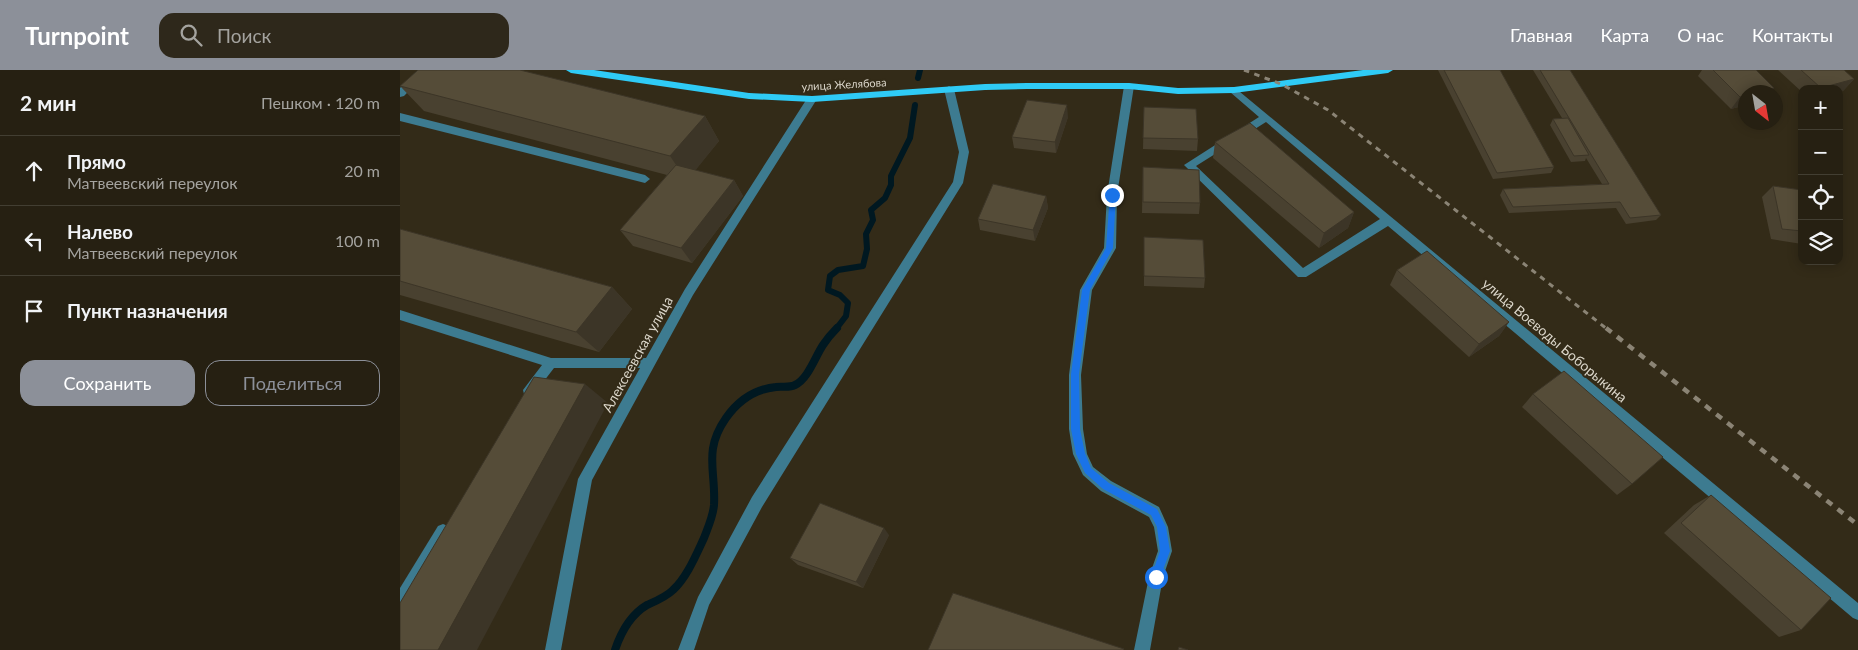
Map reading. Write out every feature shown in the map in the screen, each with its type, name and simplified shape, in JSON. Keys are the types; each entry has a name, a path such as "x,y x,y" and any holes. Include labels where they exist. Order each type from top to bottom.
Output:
{"main road":[{"name":"улица Желябова","path":"571,70 749,96 812,99 949,89 1027,86 1129,86 1178,90 1234,90 1388,70"}],"street":[{"path":"400,94 424,70"},
{"path":"1129,86 1112,195 1110,248 1086,290 1075,374 1076,429 1080,454 1088,470 1106,486 1154,512 1161,527 1165,551 1156,577 1142,650"},
{"path":"686,650 703,602 757,502 958,183 964,152 949,89"},
{"name":"улица Воеводы Боборыкина","path":"1234,90 1858,613"},
{"name":"Алексеевская улица","path":"554,650 585,479 689,292 812,99"},
{"path":"400,117 645,179"},
{"path":"1266,117 1189,165 1302,274 1388,220"},
{"path":"400,315 551,363 650,363"},
{"path":"523,399 551,363"},
{"path":"400,602 451,517"}],"building":[{"path":"418,70 520,70 705,116 670,156 400,86"},
{"path":"1444,70 1500,70 1554,167 1497,173"},
{"path":"1540,70 1570,70 1661,215 1630,218 1620,202 1513,207 1503,189 1609,184"},
{"path":"1713,70 1756,70 1771,85 1738,85 1738,95"},
{"path":"1801,70 1844,70 1854,79 1832,85 1818,85"},
{"path":"1027,100 1067,105 1055,142 1012,137"},
{"path":"1144,107 1196,109 1198,139 1143,138"},
{"path":"1568,118 1589,155 1574,156 1553,119"},
{"path":"1250,123 1354,212 1324,233 1215,142"},
{"path":"676,165 734,180 681,248 620,230"},
{"path":"1143,167 1199,170 1200,203 1143,202"},
{"path":"993,184 1046,196 1033,230 978,219"},
{"path":"1773,186 1798,189 1798,231 1782,229"},
{"path":"400,229 612,287 576,332 400,281"},
{"path":"1144,237 1203,240 1205,278 1144,276"},
{"path":"1427,251 1509,322 1479,344 1397,270"},
{"path":"1564,371 1663,457 1632,484 1533,394"},
{"path":"534,377 585,384 438,650 400,650 400,603"},
{"path":"1711,495 1831,598 1801,630 1681,523"},
{"path":"820,503 884,528 856,582 790,558"},
{"path":"953,593 1124,649 928,650"}],"waterway":[{"path":"918,78 920,70"},
{"path":"836,329 846,316 848,303 840,295 828,290 830,276 838,270 863,266 867,249 866,234 873,220 871,210 885,198 891,185 891,176 910,138 915,105"},
{"path":"615,650 623,630 631,619 641,609 664,597 678,585 698,551 713,514 713,451 719,430 726,418 736,406 754,393 768,388 793,386 800,382 820,350 837,328"}],"railway":[{"path":"1244,70 1281,84 1328,110 1607,329"},
{"path":"1606,328 1858,525"}],"route":[{"path":"1112,195 1110,248 1086,290 1075,374 1076,429 1080,454 1088,470 1106,486 1154,512 1161,527 1165,551 1156,577"}]}
